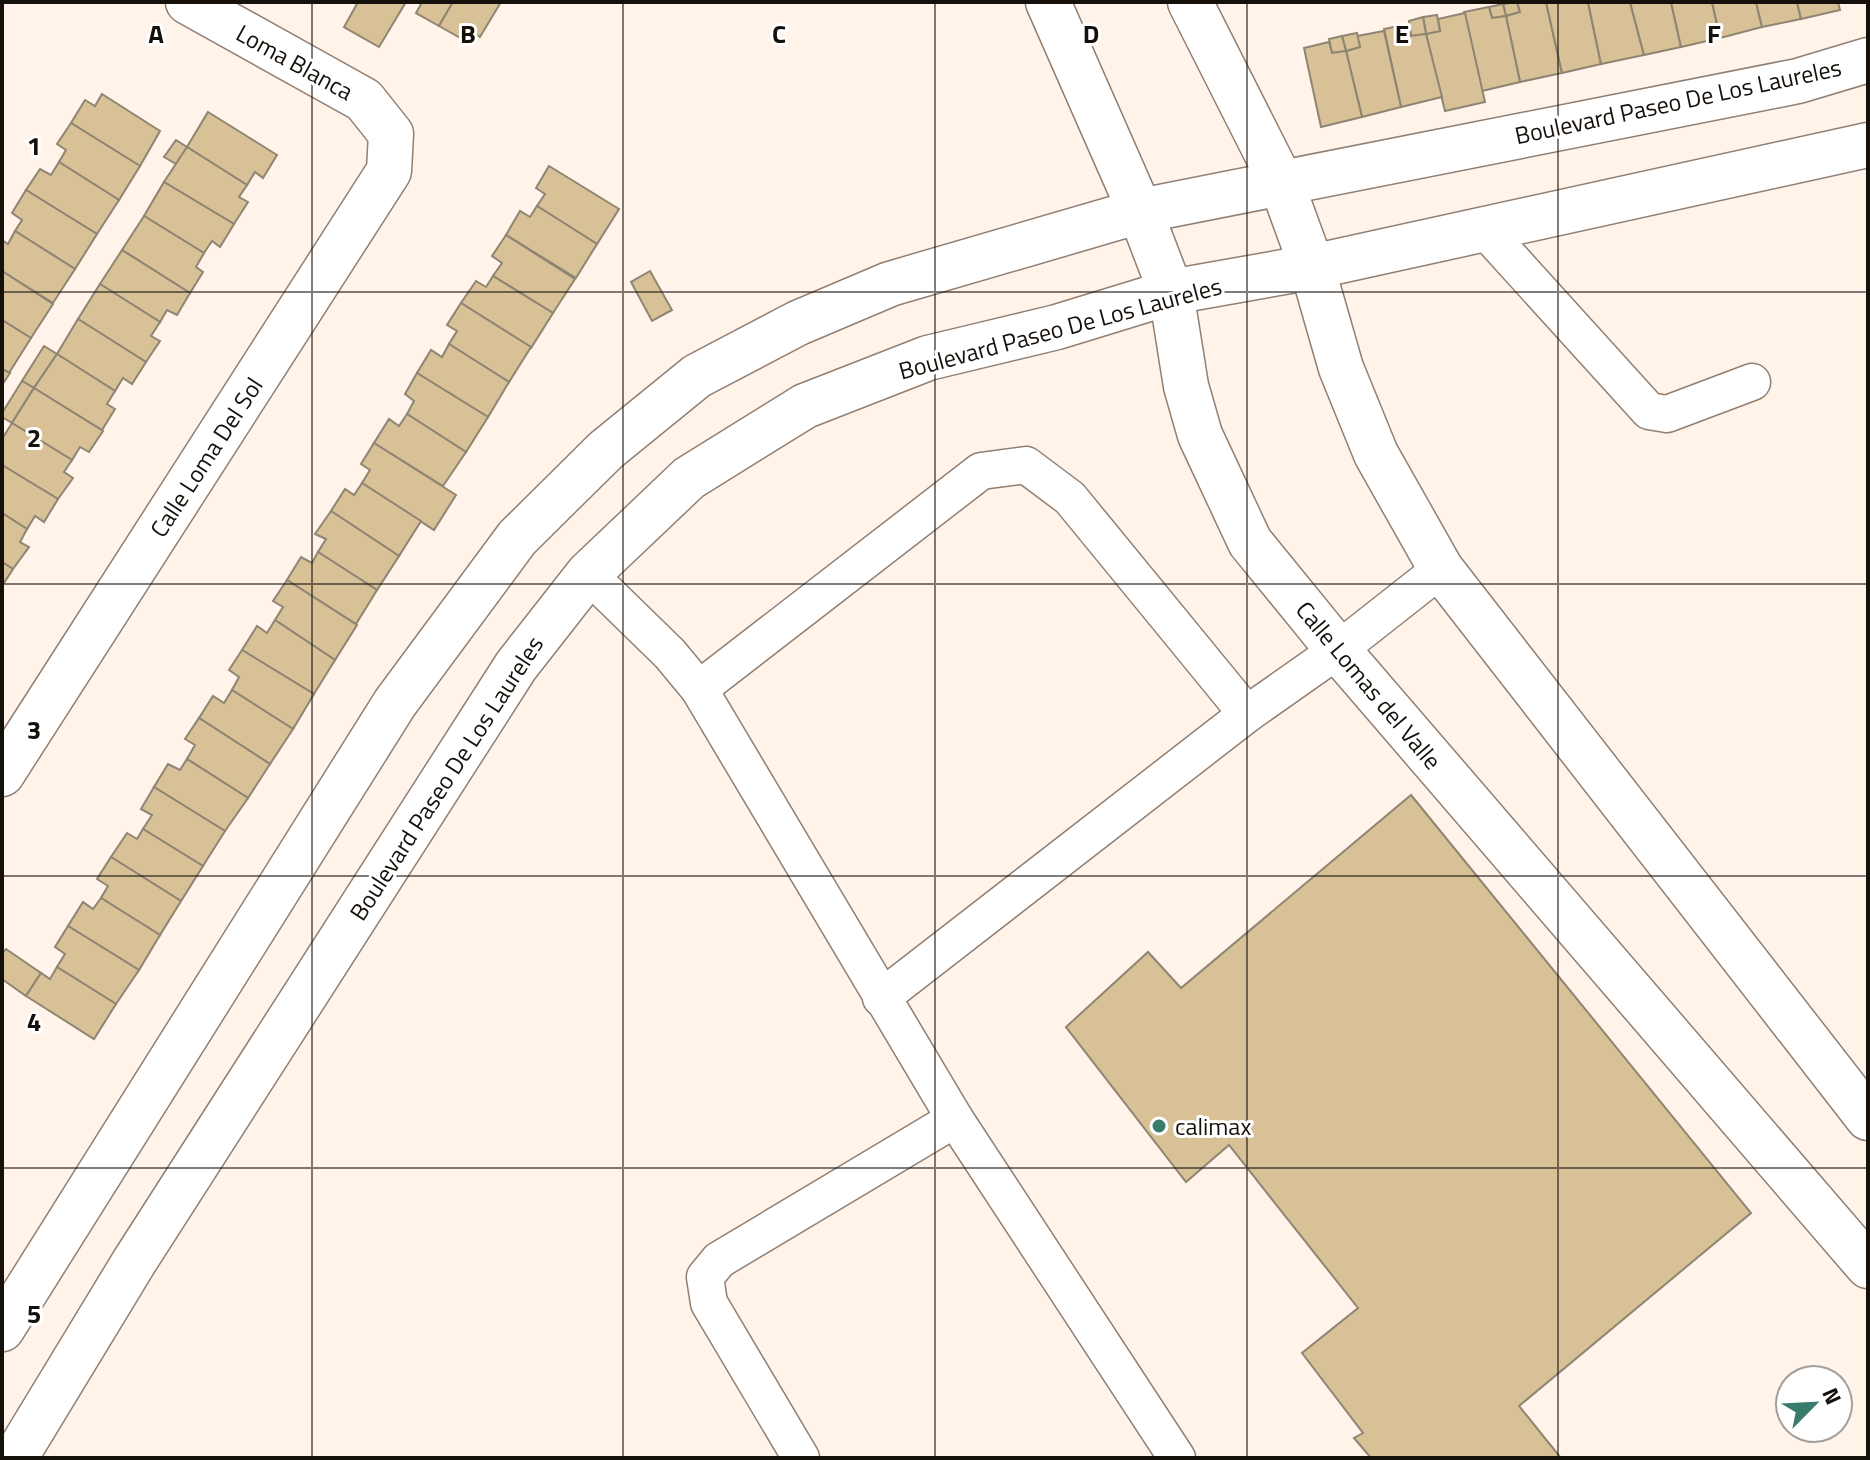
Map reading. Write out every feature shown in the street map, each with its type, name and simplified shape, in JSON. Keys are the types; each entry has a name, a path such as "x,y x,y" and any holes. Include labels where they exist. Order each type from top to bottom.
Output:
{"street":[{"name":"Loma Blanca","path":"188,2 364,100 391,134"},
{"name":"Calle Lomas del Valle","path":"1048,2 1140,211 1171,292 1186,386 1200,435 1250,542 1338,650 1868,1266"},
{"path":"1190,2 1281,182 1312,267 1341,368 1376,454 1441,569 1868,1118"},
{"name":"Boulevard Paseo De Los Laureles","path":"2,1329 395,703 517,538 606,450 697,376 798,323 890,284 1140,211 1798,81 1868,60"},
{"name":"Calle Loma Del Sol","path":"2,774 389,171 391,134"},
{"name":"Boulevard Paseo De Los Laureles","path":"15,1458 134,1262 507,679 588,574 689,478 805,406 928,358 1057,327 1171,292 1312,267 1868,145"}],"lane":[{"path":"1484,229 1649,411 1667,414 1752,382"},
{"path":"699,689 981,471 1026,465 1070,498 1247,714"},
{"path":"881,998 1247,714 1338,650 1441,569"},
{"path":"588,574 670,654 699,689 955,1119 1177,1458"},
{"path":"801,1458 709,1303 705,1277 719,1260 955,1119"}],"building":[{"path":"358,2 406,2 379,47 344,27"},
{"path":"418,2 453,2 439,26 416,13 421,4"},
{"path":"453,2 501,2 480,37 467,30 462,39 439,26"},
{"path":"1517,2 1520,12 1506,16 1503,4"},
{"path":"1517,2 1546,2 1562,73 1520,82 1506,16 1520,12"},
{"path":"1546,2 1588,2 1601,64 1562,73"},
{"path":"1588,2 1630,2 1644,55 1601,64"},
{"path":"1630,2 1671,2 1681,47 1644,55"},
{"path":"1671,2 1712,2 1720,38 1681,47"},
{"path":"1712,2 1756,2 1762,27 1720,38"},
{"path":"1756,2 1797,2 1801,19 1762,27"},
{"path":"1797,2 1838,2 1840,10 1801,19"},
{"path":"1503,4 1506,16 1492,18 1489,7"},
{"path":"1489,7 1492,18 1506,16 1520,82 1482,91 1464,12"},
{"path":"1465,13 1485,102 1445,111 1426,34 1440,31 1438,19"},
{"path":"1437,15 1440,31 1426,34 1423,17"},
{"path":"1423,17 1426,34 1411,36 1409,21"},
{"path":"1409,24 1411,36 1426,34 1442,97 1401,107 1384,29"},
{"path":"1384,31 1401,107 1362,117 1346,51 1360,47 1357,36"},
{"path":"1357,33 1360,47 1346,51 1342,36"},
{"path":"1342,36 1346,51 1332,53 1329,39"},
{"path":"1329,42 1332,53 1346,51 1362,117 1321,127 1304,48"},
{"path":"102,94 160,131 140,166 71,123 85,100 95,106"},
{"path":"208,112 277,155 263,178 255,172 247,185 187,147"},
{"path":"71,123 140,166 119,200 59,162 66,150 57,144"},
{"path":"176,140 187,147 176,164 164,157"},
{"path":"187,147 247,185 239,197 248,202 234,224 164,182"},
{"path":"59,162 119,200 97,234 26,190 40,169 51,175"},
{"path":"549,166 619,209 597,244 537,206 545,194 536,188"},
{"path":"164,182 234,224 220,247 212,241 204,253 144,216"},
{"path":"26,190 97,234 75,269 15,231 22,220 12,213"},
{"path":"537,206 597,244 576,278 506,235 520,211 530,217"},
{"path":"144,216 204,253 196,267 203,272 190,293 122,250"},
{"path":"15,231 75,269 53,303 2,271 2,240 8,244"},
{"path":"506,235 575,279 553,313 493,276 502,263 492,256"},
{"path":"122,250 190,293 177,315 167,310 160,322 100,284"},
{"path":"2,271 53,304 31,338 2,320"},
{"path":"650,271 672,310 652,321 631,282"},
{"path":"493,276 553,313 531,348 461,303 476,281 486,287"},
{"path":"100,284 160,322 151,336 160,341 146,362 78,319"},
{"path":"461,303 531,347 509,382 449,344 457,331 447,325"},
{"path":"78,319 146,362 132,384 123,378 115,391 57,354"},
{"path":"2,320 31,338 9,373 2,369"},
{"path":"449,344 509,382 488,417 417,373 431,350 442,357"},
{"path":"44,346 57,354 34,388 22,381"},
{"path":"57,354 115,391 107,404 115,409 102,430 34,388"},
{"path":"2,369 10,373 2,385"},
{"path":"417,373 488,417 466,452 407,414 414,401 405,394"},
{"path":"22,381 34,388 12,423 2,417 2,413"},
{"path":"34,388 103,431 89,452 80,447 72,460 12,423"},
{"path":"407,414 466,452 443,486 374,443 389,419 399,426"},
{"path":"12,423 72,460 64,472 73,478 58,499 2,465 2,439"},
{"path":"374,443 456,495 434,530 362,483 370,470 361,464"},
{"path":"2,465 58,499 44,522 35,516 27,529 2,513"},
{"path":"362,483 421,521 399,556 331,511 345,489 354,495"},
{"path":"331,511 399,556 377,590 318,552 326,539 315,534"},
{"path":"2,513 27,529 20,542 29,547 13,569 2,562"},
{"path":"318,552 377,590 356,624 287,580 301,557 312,563"},
{"path":"2,562 13,569 2,586"},
{"path":"287,580 357,625 335,660 275,620 283,607 273,601"},
{"path":"275,620 335,660 314,694 242,650 257,626 267,633"},
{"path":"242,650 314,694 293,729 232,690 239,677 229,670"},
{"path":"232,690 293,729 270,764 199,718 213,696 224,703"},
{"path":"199,718 270,764 248,798 187,759 195,745 185,739"},
{"path":"187,759 248,798 225,831 154,787 168,764 180,770"},
{"path":"154,787 225,831 203,866 143,829 152,815 141,809"},
{"path":"1411,795 1751,1213 1519,1406 1561,1458 1371,1458 1354,1438 1363,1433 1302,1353 1358,1308 1229,1145 1186,1182 1066,1027 1148,952 1181,988"},
{"path":"143,829 203,866 181,901 111,857 127,833 137,839"},
{"path":"111,857 181,901 160,935 101,898 108,886 97,879"},
{"path":"101,898 160,935 139,970 68,926 83,902 93,909"},
{"path":"68,926 139,970 116,1004 57,967 65,954 55,947"},
{"path":"6,949 41,973 26,996 2,979 2,954"},
{"path":"57,967 116,1004 94,1039 26,996 41,973 50,979"}],"place":[{"name":"calimax","path":"1159,1126"}]}
